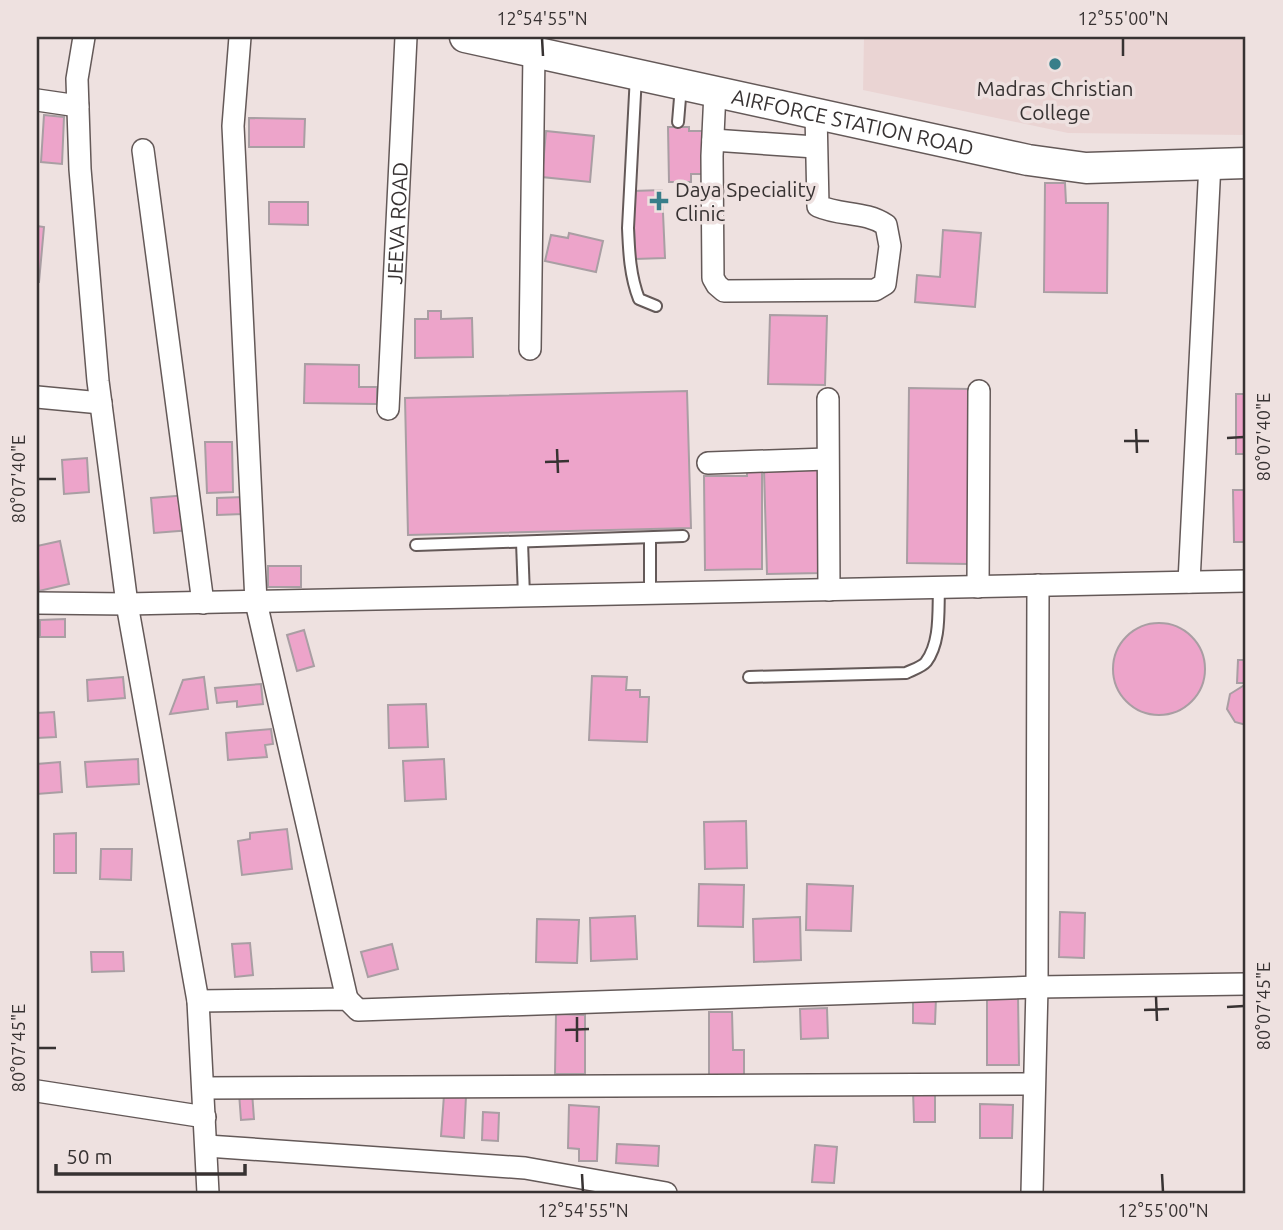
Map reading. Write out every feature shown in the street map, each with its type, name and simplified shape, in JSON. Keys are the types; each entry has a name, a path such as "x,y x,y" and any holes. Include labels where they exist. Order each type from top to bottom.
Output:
{"street":[{"path":"84,37 77,79 80,169 101,403 127,604 198,1002 208,1193"},
{"path":"240,37 233,126 257,602 347,999 358,1010 1037,987 1246,984"},
{"name":"JEEVA ROAD","path":"388,410 406,37"},
{"name":"AIRFORCE STATION ROAD","path":"465,37 977,150 1086,168 1246,163"},
{"path":"530,349 534,52"},
{"path":"715,92 713,278 724,291 751,293 875,290 885,284 890,246 886,225 874,217 833,212 818,206 816,113"},
{"path":"37,100 78,106"},
{"path":"713,140 815,147"},
{"path":"144,150 203,603"},
{"path":"1189,582 1210,163"},
{"path":"978,587 979,391"},
{"path":"37,397 101,403"},
{"path":"828,399 829,590"},
{"path":"708,463 827,459"},
{"path":"37,603 203,603 1246,581"},
{"path":"1032,1193 1037,987 1038,585"},
{"path":"198,1002 347,999"},
{"path":"203,1088 1034,1084"},
{"path":"37,1091 205,1117"},
{"path":"207,1146 525,1168 666,1193"}],"lane":[{"path":"636,73 629,251 633,285 639,299 656,306"},
{"path":"678,122 681,83"},
{"path":"416,545 683,536"},
{"path":"650,538 650,594"},
{"path":"522,542 524,596"},
{"path":"749,677 906,673 925,663 934,646 939,589"}],"shaded area":[{"name":"Madras Christian College","path":"864,37 1246,37 1246,135 1068,133 863,90"}],"building":[{"path":"44,115 64,117 62,164 41,162"},
{"path":"249,118 305,119 304,147 249,147"},
{"path":"668,127 689,127 689,131 705,131 706,174 691,174 691,182 669,182"},
{"path":"546,131 594,136 590,182 542,177"},
{"path":"1045,183 1065,183 1066,203 1108,203 1107,293 1044,292"},
{"path":"662,190 665,258 635,259 633,191"},
{"path":"269,202 308,202 308,225 269,224"},
{"path":"37,226 44,227 39,282 37,282"},
{"path":"943,230 981,233 975,307 915,302 917,275 940,277"},
{"path":"569,233 603,241 596,272 545,261 551,235 568,238"},
{"path":"428,311 441,311 441,319 472,318 473,357 415,358 415,319 428,319"},
{"path":"770,315 827,316 825,385 768,384"},
{"path":"305,364 359,365 359,387 377,387 377,404 304,403"},
{"path":"909,388 970,389 969,564 907,563"},
{"path":"687,391 691,528 408,535 405,398"},
{"path":"1236,394 1246,394 1246,454 1236,454"},
{"path":"205,442 232,442 233,492 207,493"},
{"path":"87,458 89,492 64,494 62,460"},
{"path":"747,469 762,469 762,569 705,570 704,476 747,476"},
{"path":"819,469 822,573 767,574 764,470"},
{"path":"1233,490 1246,490 1246,542 1234,542"},
{"path":"188,495 191,530 154,533 151,498"},
{"path":"243,497 243,514 217,515 217,498"},
{"path":"60,541 69,584 39,591 37,546"},
{"path":"268,566 301,566 301,587 268,587"},
{"path":"65,619 65,637 40,637 40,620"},
{"path":"1159,623 1176,627 1191,637 1201,652 1205,669 1201,686 1191,701 1176,711 1159,715 1142,711 1127,701 1117,686 1113,669 1117,652 1127,637 1142,627"},
{"path":"304,630 314,666 297,671 287,635"},
{"path":"1238,660 1246,660 1246,683 1237,683"},
{"path":"592,676 627,677 626,690 640,690 640,697 649,697 647,742 589,740"},
{"path":"123,677 125,698 88,701 87,680"},
{"path":"204,677 208,709 170,714 183,680"},
{"path":"261,684 263,704 237,707 237,701 217,703 215,688"},
{"path":"1246,686 1246,725 1235,722 1227,709 1230,694"},
{"path":"426,704 428,747 389,748 388,705"},
{"path":"54,712 56,737 37,738 37,713"},
{"path":"271,729 273,744 265,745 267,757 228,760 226,733"},
{"path":"138,759 139,784 87,787 85,762"},
{"path":"444,759 446,799 405,801 403,761"},
{"path":"60,762 62,792 37,794 37,764"},
{"path":"746,821 747,868 705,869 704,822"},
{"path":"287,829 292,869 242,875 238,841 250,839 250,833"},
{"path":"76,833 76,873 54,873 54,834"},
{"path":"101,849 132,849 131,880 100,879"},
{"path":"699,884 744,885 743,927 698,926"},
{"path":"807,884 853,886 851,931 806,930"},
{"path":"1060,912 1085,913 1084,958 1059,957"},
{"path":"635,916 637,959 591,961 590,918"},
{"path":"800,917 801,960 754,962 753,919"},
{"path":"537,919 579,920 577,963 536,962"},
{"path":"250,943 253,975 235,977 232,944"},
{"path":"392,944 398,969 368,977 361,952"},
{"path":"91,952 123,952 124,971 92,972"},
{"path":"987,996 1018,996 1019,1065 987,1065"},
{"path":"913,997 936,998 935,1024 913,1023"},
{"path":"827,1008 828,1038 801,1039 800,1009"},
{"path":"709,1012 732,1012 733,1050 744,1050 744,1076 709,1076"},
{"path":"556,1014 585,1015 585,1074 555,1074"},
{"path":"913,1090 935,1090 935,1122 914,1122"},
{"path":"252,1092 254,1119 241,1120 239,1093"},
{"path":"444,1095 466,1096 464,1138 441,1136"},
{"path":"980,1104 1013,1105 1012,1138 980,1138"},
{"path":"569,1105 599,1107 597,1161 579,1161 579,1149 568,1148"},
{"path":"483,1112 499,1113 498,1141 482,1140"},
{"path":"617,1144 659,1146 658,1166 616,1163"},
{"path":"815,1145 837,1147 834,1183 812,1182"}],"place":[{"name":"Madras Christian College","path":"1055,64"},
{"name":"Daya Speciality Clinic","path":"659,201"}]}
